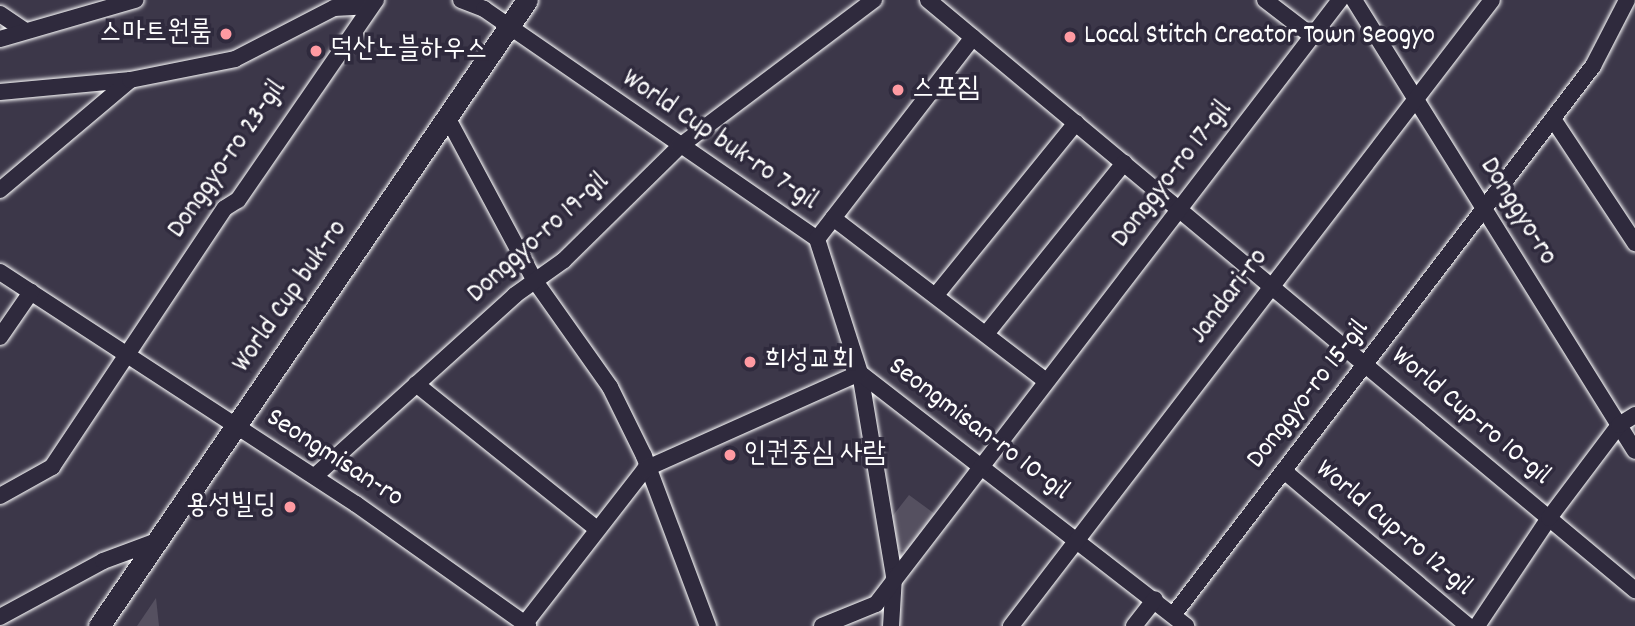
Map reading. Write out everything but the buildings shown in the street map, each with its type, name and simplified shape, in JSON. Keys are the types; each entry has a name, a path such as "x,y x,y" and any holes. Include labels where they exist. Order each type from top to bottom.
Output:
{"main road":[{"name":"World Cup buk-ro","path":"99,626 527,0"}],"street":[{"path":"0,39 94,4 135,0"},
{"name":"World Cup buk-ro 7-gil","path":"461,0 817,239 860,373 894,576 891,626"},
{"name":"Donggyo-ro 19-gil","path":"315,476 535,281 680,146 874,0"},
{"name":"World Cup-ro 10-gil","path":"928,0 1635,590"},
{"path":"1265,0 1312,36"},
{"name":"Donggyo-ro 17-gil","path":"822,626 876,604 894,576 1340,0"},
{"name":"Donggyo-ro","path":"1354,0 1635,450"},
{"name":"Jandari-ro","path":"1011,626 1492,0"},
{"name":"Donggyo-ro 15-gil","path":"1180,620 1284,471 1593,66 1627,0"},
{"path":"0,92 130,80 235,59 334,8 372,3"},
{"name":"Donggyo-ro 23-gil","path":"0,496 52,467 127,354 372,3"},
{"path":"0,14 24,30"},
{"path":"817,239 973,37"},
{"path":"0,190 130,80"},
{"path":"447,117 535,281 610,387 708,626"},
{"path":"1553,119 1635,243"},
{"path":"936,295 1076,123"},
{"path":"986,334 1124,163"},
{"path":"833,218 1046,381"},
{"name":"Seongmisan-ro","path":"0,272 315,476 527,624"},
{"path":"0,337 31,292"},
{"name":"Seongmisan-ro 10-gil","path":"527,624 596,528 645,469 860,373 981,467 1080,539 1180,620"},
{"path":"416,384 596,528"},
{"path":"1477,626 1549,517 1619,425 1635,415"},
{"name":"World Cup-ro 12-gil","path":"1284,471 1468,626"},
{"path":"0,617 103,561 157,541"},
{"path":"1134,626 1154,599"}],"shaded area":[{"path":"909,495 935,514 907,551 896,549 891,518"},
{"path":"156,598 159,626 137,626"}],"place":[{"name":"스마트원룸","path":"226,34"},
{"name":"Local Stitch Creator Town Seogyo","path":"1070,37"},
{"name":"덕산노블하우스","path":"316,51"},
{"name":"스포짐","path":"898,90"},
{"name":"희성교회","path":"750,362"},
{"name":"인권중심 사람","path":"730,455"},
{"name":"용성빌딩","path":"290,507"}]}
